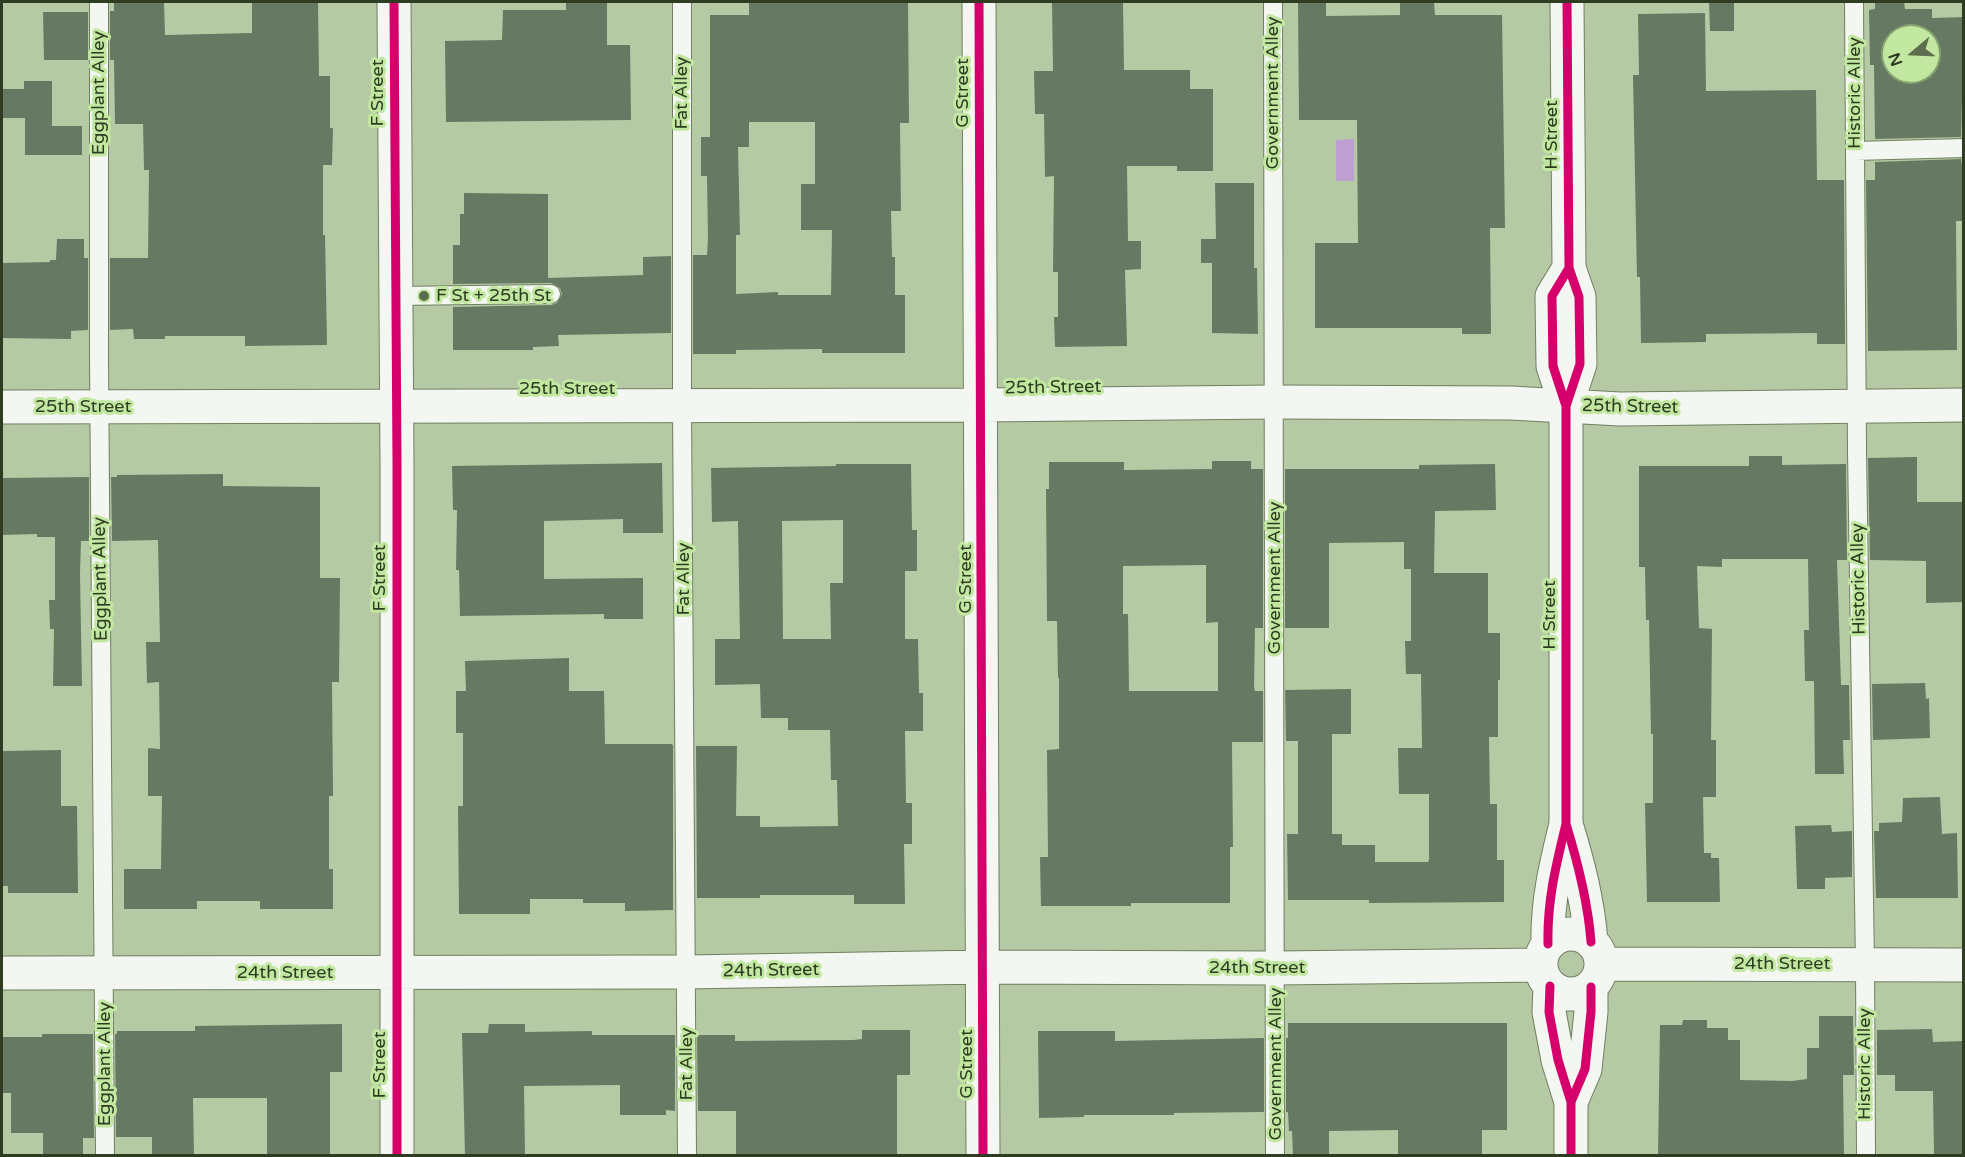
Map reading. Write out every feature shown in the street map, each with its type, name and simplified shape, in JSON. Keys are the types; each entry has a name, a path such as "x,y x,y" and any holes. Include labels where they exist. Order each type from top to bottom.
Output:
{"street":[{"name":"F Street","path":"393,2 397,460 397,1155"},
{"name":"G Street","path":"979,2 983,1155"},
{"name":"H Street","path":"1567,2 1569,268 1579,297 1580,364 1566,406 1566,824 1554,873 1548,916 1546,965 1549,1012 1558,1060 1571,1102 1571,1155"},
{"name":"25th Street","path":"2,407 981,405 1275,402 1511,403 1620,409 1964,405"},
{"name":"H Street","path":"1566,824 1580,869 1589,916 1594,964 1585,1069 1571,1102"},
{"path":"1564,934 1583,936 1594,964 1574,994 1557,992 1546,965 1556,938 1564,934"},
{"name":"24th Street","path":"1594,964 1964,964"},
{"name":"24th Street","path":"2,973 686,972 983,967 1276,968 1546,965"}],"lane":[{"name":"Eggplant Alley","path":"99,2 99,407 105,1155"},
{"name":"Fat Alley","path":"682,2 687,1155"},
{"name":"Government Alley","path":"1273,2 1275,1155"},
{"name":"Historic Alley","path":"1854,2 1866,1155"},
{"path":"1855,151 1964,148"},
{"path":"396,296 551,294"}],"shaded area":[{"path":"1354,139 1354,181 1336,181 1336,140"}],"building":[{"path":"114,2 164,2 165,35 252,33 252,2 318,2 319,76 330,76 330,128 333,128 332,165 323,165 327,345 245,346 245,336 165,336 165,339 134,339 133,329 110,330 110,258 148,258 149,170 144,170 143,124 115,124 114,60 110,60 110,11 114,11"},
{"path":"566,2 607,2 607,45 630,45 631,120 446,122 445,41 502,40 503,10 566,10"},
{"path":"749,2 908,2 909,123 900,123 901,211 891,211 892,257 895,257 895,295 905,295 905,353 822,353 822,349 736,350 736,354 693,354 693,255 707,255 708,239 707,176 701,176 701,137 710,137 710,15 749,15","holes":["749,122 815,122 815,184 801,184 801,230 832,230 831,295 778,295 778,292 736,294 736,235 740,235 738,147 749,147"]},
{"path":"1052,2 1123,2 1124,70 1190,70 1190,89 1213,89 1213,171 1177,171 1177,166 1127,166 1128,241 1141,241 1141,269 1125,270 1127,346 1055,347 1054,317 1058,317 1058,272 1053,272 1054,176 1045,177 1044,114 1035,114 1034,71 1053,71"},
{"path":"1298,2 1326,2 1326,16 1400,15 1400,2 1434,2 1435,15 1502,15 1505,228 1490,228 1491,334 1462,334 1462,328 1315,328 1315,243 1358,243 1357,120 1299,120"},
{"path":"1709,2 1734,2 1734,31 1710,31"},
{"path":"1875,2 1904,2 1905,9 1932,9 1932,18 1964,17 1964,99 1962,99 1961,137 1875,139 1874,65 1870,65 1869,10 1875,9"},
{"path":"43,12 88,12 88,60 44,60"},
{"path":"1705,13 1706,91 1816,90 1817,180 1844,180 1845,344 1817,344 1817,333 1706,334 1706,342 1641,343 1640,277 1637,277 1633,75 1639,75 1638,14"},
{"path":"24,81 52,81 52,126 82,126 82,155 25,155 25,118 2,118 2,89 24,89"},
{"path":"1961,159 1964,177 1964,221 1956,221 1957,350 1868,351 1866,180 1875,180 1875,162"},
{"path":"1215,183 1254,183 1254,268 1257,268 1258,334 1212,333 1212,263 1201,263 1201,239 1216,239"},
{"path":"464,193 548,194 548,278 643,275 643,257 671,256 671,333 558,335 559,346 533,347 533,350 453,350 453,307 551,305 557,303 562,294 560,288 551,283 453,284 453,245 460,245 460,214 464,214"},
{"path":"57,239 84,239 84,258 88,258 88,330 71,331 71,339 2,338 2,263 56,260"},
{"path":"1749,456 1782,456 1782,465 1846,464 1847,560 1837,560 1841,685 1849,685 1850,740 1843,740 1844,774 1815,774 1814,681 1805,681 1804,630 1809,630 1808,559 1722,559 1722,567 1697,566 1699,628 1712,629 1711,740 1716,740 1716,797 1703,797 1704,853 1711,853 1711,858 1719,858 1720,902 1647,902 1645,803 1653,803 1653,734 1651,734 1649,620 1646,620 1645,567 1639,567 1639,466 1749,466"},
{"path":"1917,457 1917,502 1964,502 1964,602 1926,603 1926,561 1870,560 1868,458"},
{"path":"1212,461 1251,461 1251,469 1263,469 1263,628 1255,628 1254,687 1255,691 1263,691 1263,742 1232,742 1233,847 1230,847 1230,903 1041,906 1040,857 1048,857 1047,750 1059,749 1057,621 1047,621 1046,489 1049,489 1049,462 1124,462 1124,470 1212,469","holes":["1206,565 1206,623 1218,622 1218,691 1129,691 1128,614 1123,614 1123,566"]},
{"path":"662,463 663,533 623,533 623,519 544,521 544,579 643,578 643,619 604,619 604,614 460,616 459,570 456,570 457,510 453,510 452,466"},
{"path":"836,464 911,464 912,530 917,530 917,571 905,571 905,639 918,639 919,693 923,693 923,731 905,731 906,803 912,803 912,844 904,844 905,904 854,904 854,895 697,898 696,746 737,746 736,816 760,816 760,827 838,826 837,780 831,780 830,730 788,730 788,718 761,718 760,684 715,685 715,639 740,639 738,521 712,522 711,468 836,466","holes":["843,520 843,583 830,583 831,639 783,639 782,521"]},
{"path":"1495,464 1496,510 1435,511 1434,573 1488,573 1488,633 1500,633 1498,737 1489,737 1490,804 1497,804 1497,860 1504,860 1504,902 1369,903 1369,900 1288,900 1287,834 1298,834 1298,741 1286,741 1285,690 1351,689 1351,734 1332,734 1332,834 1342,834 1342,845 1375,845 1375,862 1428,862 1429,794 1399,794 1398,748 1422,748 1421,674 1406,674 1405,641 1411,641 1411,569 1404,569 1404,542 1329,543 1329,628 1285,628 1285,469 1419,469 1419,465"},
{"path":"223,474 223,486 320,487 320,578 340,578 339,682 332,682 333,796 329,796 329,869 333,869 333,909 260,909 260,901 197,901 197,909 124,909 124,869 161,869 162,796 148,796 148,748 160,749 159,682 147,683 146,642 160,642 158,540 112,541 111,477 117,477 117,475"},
{"path":"89,477 89,541 81,541 82,686 53,686 54,629 50,629 49,600 55,600 55,537 37,537 37,534 2,535 2,478"},
{"path":"569,658 569,691 604,691 605,744 673,745 673,910 625,911 625,903 583,903 583,899 530,899 530,914 459,914 458,806 463,806 463,733 456,733 456,691 466,691 465,661"},
{"path":"1925,683 1926,699 1929,698 1930,738 1873,740 1872,684"},
{"path":"61,750 61,806 77,806 78,893 8,893 8,886 2,886 2,751"},
{"path":"1940,797 1942,834 1957,833 1958,898 1876,898 1874,831 1879,831 1879,823 1902,822 1903,798"},
{"path":"1831,825 1832,832 1852,831 1852,877 1825,878 1825,889 1797,889 1795,826"},
{"path":"1819,1016 1853,1016 1854,1075 1843,1075 1844,1155 1658,1155 1660,1025 1682,1025 1683,1020 1707,1020 1707,1028 1728,1028 1728,1040 1740,1040 1740,1080 1792,1081 1807,1079 1807,1048 1819,1048"},
{"path":"1288,1023 1507,1023 1507,1130 1482,1130 1482,1155 1398,1155 1398,1130 1329,1131 1329,1155 1293,1155 1292,1131 1289,1131 1288,1112 1286,1112"},
{"path":"342,1024 342,1072 330,1072 330,1155 267,1155 267,1098 193,1098 194,1155 152,1155 152,1137 116,1137 115,1034 117,1031 195,1031 195,1026"},
{"path":"489,1024 525,1024 525,1032 592,1031 592,1035 675,1035 675,1111 666,1110 666,1115 620,1115 620,1085 524,1086 525,1155 465,1155 462,1033 488,1033"},
{"path":"1932,1029 1933,1042 1964,1041 1964,1155 1934,1155 1933,1091 1895,1091 1895,1075 1877,1075 1877,1030"},
{"path":"862,1030 910,1030 910,1075 897,1075 897,1155 736,1155 736,1111 698,1111 697,1035 735,1035 735,1041 853,1040 862,1039"},
{"path":"1038,1031 1115,1031 1115,1041 1264,1038 1264,1112 1039,1118"},
{"path":"42,1034 93,1034 94,1138 83,1138 83,1155 43,1155 43,1133 11,1133 11,1093 2,1093 2,1037 42,1037"}],"cycle path":[{"path":"394,2 397,463 397,1156"},
{"path":"979,2 983,1156"},
{"path":"1548,944 1551,898 1566,824 1566,406 1580,364 1579,297 1569,268 1567,2"},
{"path":"1566,406 1553,366 1552,296 1569,268"},
{"path":"1566,824 1582,882 1591,942"},
{"path":"1550,986 1549,1012 1558,1060 1571,1102 1571,1156"},
{"path":"1571,1102 1585,1069 1591,1012 1591,987"}],"place":[{"name":"F St + 25th St","path":"424,296"}]}
